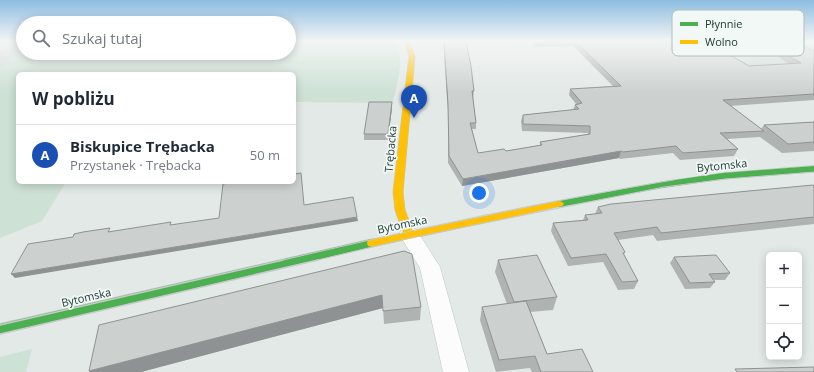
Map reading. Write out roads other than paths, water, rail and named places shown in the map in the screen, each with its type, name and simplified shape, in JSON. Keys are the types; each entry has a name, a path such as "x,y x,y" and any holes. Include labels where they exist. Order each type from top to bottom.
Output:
{"street":[{"name":"Trębacka","path":"409,234 400,210 398,192 412,58"},
{"name":"Bytomska","path":"0,329 409,234 597,196 661,184 723,176 811,172"},
{"path":"409,234 430,267 456,372"}],"tram line":[{"path":"314,261 410,238 664,187 726,179 814,172"},
{"path":"279,261 476,217 673,180"},
{"path":"0,325 283,260"},
{"path":"0,334 318,260"}],"place":[{"name":"Biskupice Trębacka","path":"414,118"}]}
